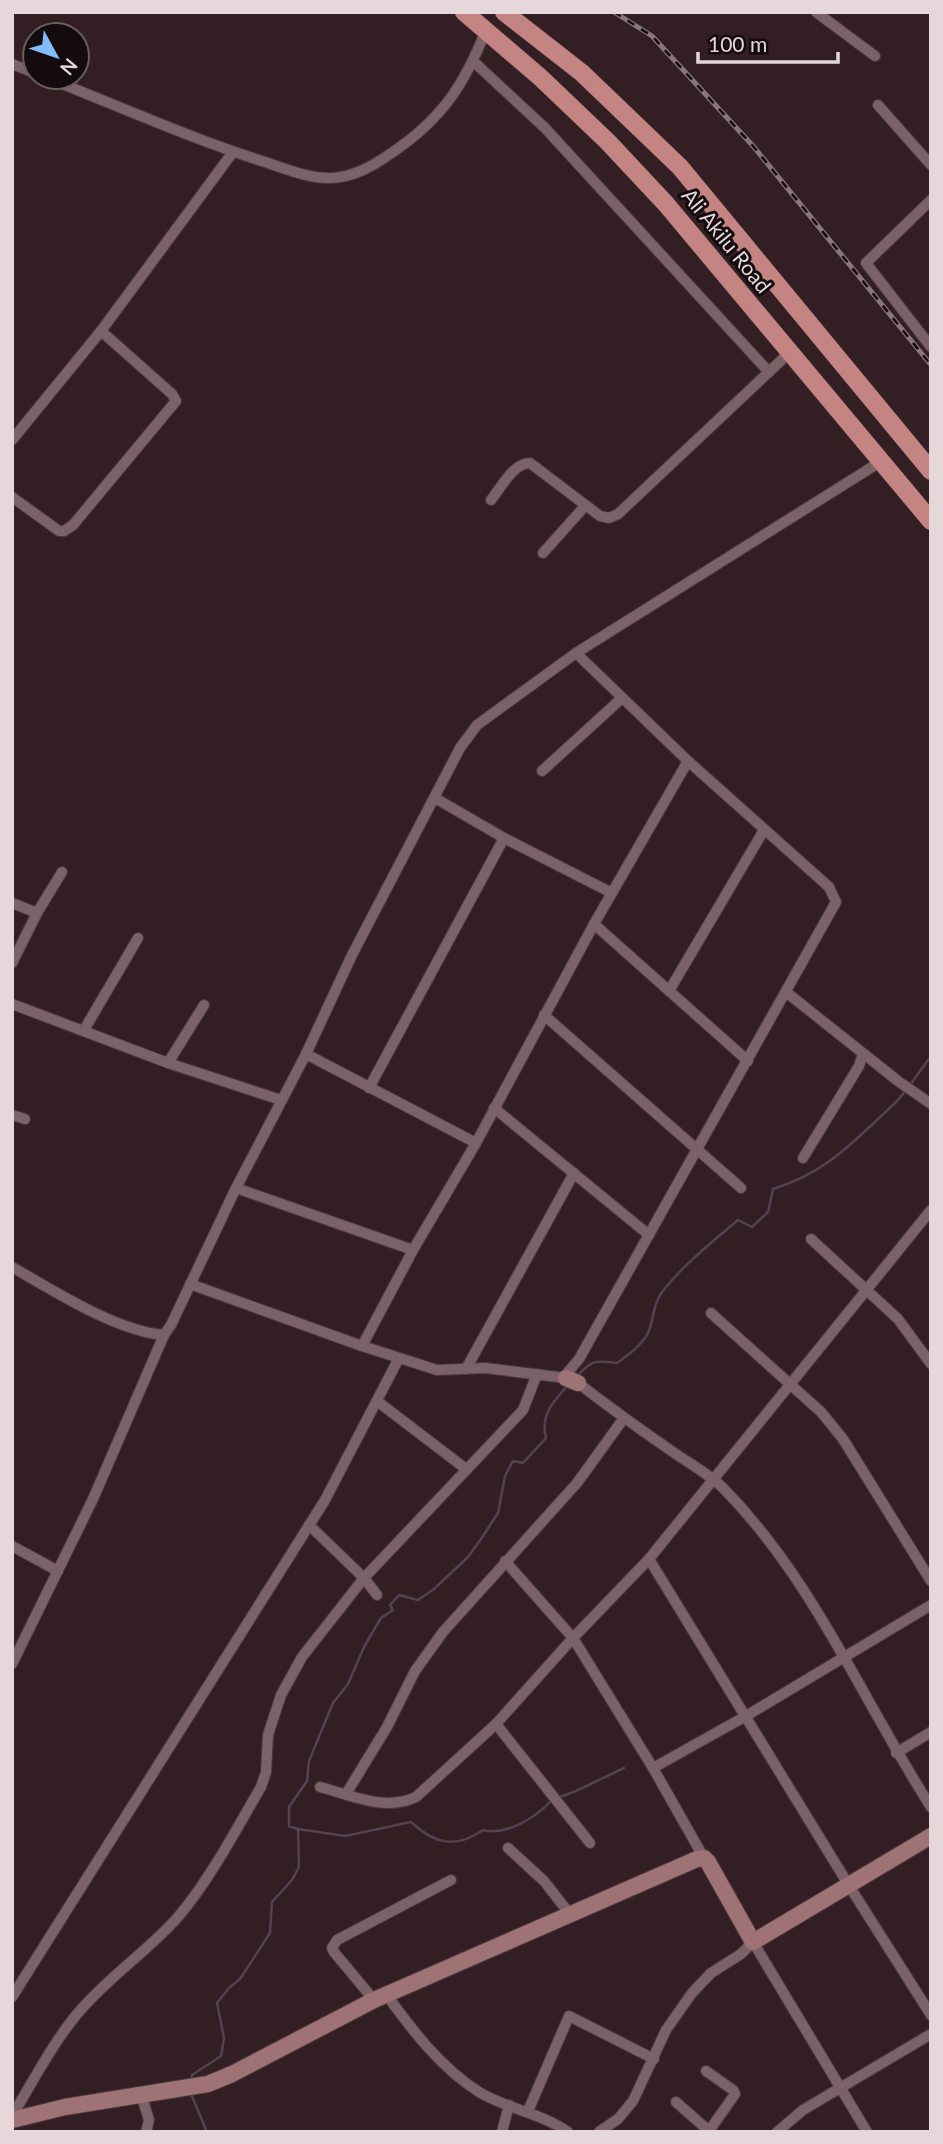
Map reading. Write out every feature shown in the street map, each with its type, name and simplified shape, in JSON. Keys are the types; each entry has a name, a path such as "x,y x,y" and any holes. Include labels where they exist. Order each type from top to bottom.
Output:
{"main road":[{"name":"Ali Akilu Road","path":"464,12 608,142 666,204 931,521"},
{"name":"Ali Akilu Road","path":"504,12 582,73 680,167 931,471"}],"street":[{"path":"816,12 875,56"},
{"path":"81,91 233,152 311,176 348,176 375,164 431,124 446,107 474,62 486,30"},
{"path":"474,62 545,128 769,372"},
{"path":"878,105 931,165"},
{"path":"12,440 101,331 233,152"},
{"path":"931,200 866,262 931,347"},
{"path":"12,497 59,531 64,531 73,525 176,401 172,394 101,331"},
{"path":"491,500 517,468 524,463 530,463 600,516 609,518 618,514 789,353"},
{"path":"12,1664 93,1499 164,1335 306,1054 376,907 460,748 477,725 576,653 880,462"},
{"path":"543,554 585,506"},
{"path":"569,1380 836,902 829,887 688,761 576,653"},
{"path":"542,771 622,698"},
{"path":"362,1346 413,1250 476,1143 594,924 688,761"},
{"path":"435,798 505,838 612,893"},
{"path":"669,990 764,830"},
{"path":"369,1088 505,838"},
{"path":"12,963 37,913 62,872"},
{"path":"12,903 37,913"},
{"path":"594,924 748,1061"},
{"path":"84,1030 138,937"},
{"path":"786,992 931,1104"},
{"path":"12,1004 168,1063 282,1100"},
{"path":"168,1063 204,1005"},
{"path":"544,1015 741,1188"},
{"path":"306,1054 476,1143"},
{"path":"803,1158 859,1066 863,1054"},
{"path":"494,1108 649,1235"},
{"path":"12,1115 25,1119"},
{"path":"466,1369 574,1173"},
{"path":"236,1188 413,1250"},
{"path":"320,1787 385,1804 405,1802 416,1797 496,1724 649,1559 931,1210"},
{"path":"811,1239 898,1319 931,1364"},
{"path":"12,1267 129,1327 164,1335"},
{"path":"190,1284 437,1370 485,1368 569,1380 715,1480 772,1542 789,1566 844,1657 896,1752 931,1807"},
{"path":"711,1313 821,1412 843,1439 931,1581"},
{"path":"12,1997 326,1500 399,1358"},
{"path":"12,2118 76,2014 113,1975 131,1963 177,1917 212,1871 261,1787 268,1735 281,1695 302,1657 363,1578 523,1410 537,1374"},
{"path":"377,1401 466,1469"},
{"path":"346,1794 387,1727 415,1671 443,1632 577,1483 624,1418"},
{"path":"309,1525 377,1595"},
{"path":"12,1546 58,1571"},
{"path":"649,1559 931,2015"},
{"path":"505,1561 573,1638 653,1768 867,2132"},
{"path":"653,1768 746,1716 931,1605"},
{"path":"496,1724 590,1843"},
{"path":"896,1752 931,1732"},
{"path":"599,2132 625,2113 666,2030 692,1993 711,1973 741,1954 753,1941 931,1836"},
{"path":"508,1847 544,1881 569,1913"},
{"path":"12,2118 208,2084 380,1997 569,1913 704,1858"},
{"path":"451,1880 337,1940 332,1948 453,2072 480,2092 528,2111 568,2132"},
{"path":"528,2111 569,2016 654,2059"},
{"path":"777,2132 803,2110 931,2034"},
{"path":"677,2102 710,2131 735,2094 706,2071"},
{"path":"141,2094 149,2120 146,2132"},
{"path":"502,2132 509,2105"}],"waterway":[{"path":"910,1085 931,1056"},
{"path":"576,1377 590,1364 617,1363 634,1350 648,1333 656,1302 662,1292 688,1263 738,1220 752,1227 768,1212 773,1189 803,1177 829,1162 864,1133 906,1090"},
{"path":"298,1829 289,1826 289,1807 307,1781 309,1761 333,1703 348,1684 365,1645 381,1618 393,1610 390,1605 399,1595 418,1600 468,1557 498,1513 505,1476 513,1461 523,1463 546,1438 547,1415 569,1384"},
{"path":"557,1798 624,1768"},
{"path":"192,2081 192,2075 221,2056 224,2038 217,2003 240,1979 270,1933 272,1902 292,1880 299,1867 298,1829 345,1836 411,1822 428,1835 454,1842 483,1830 501,1830 520,1824 551,1801"},
{"path":"191,2094 207,2132"}],"railway":[{"path":"614,12 652,36 753,146 931,365"}]}
